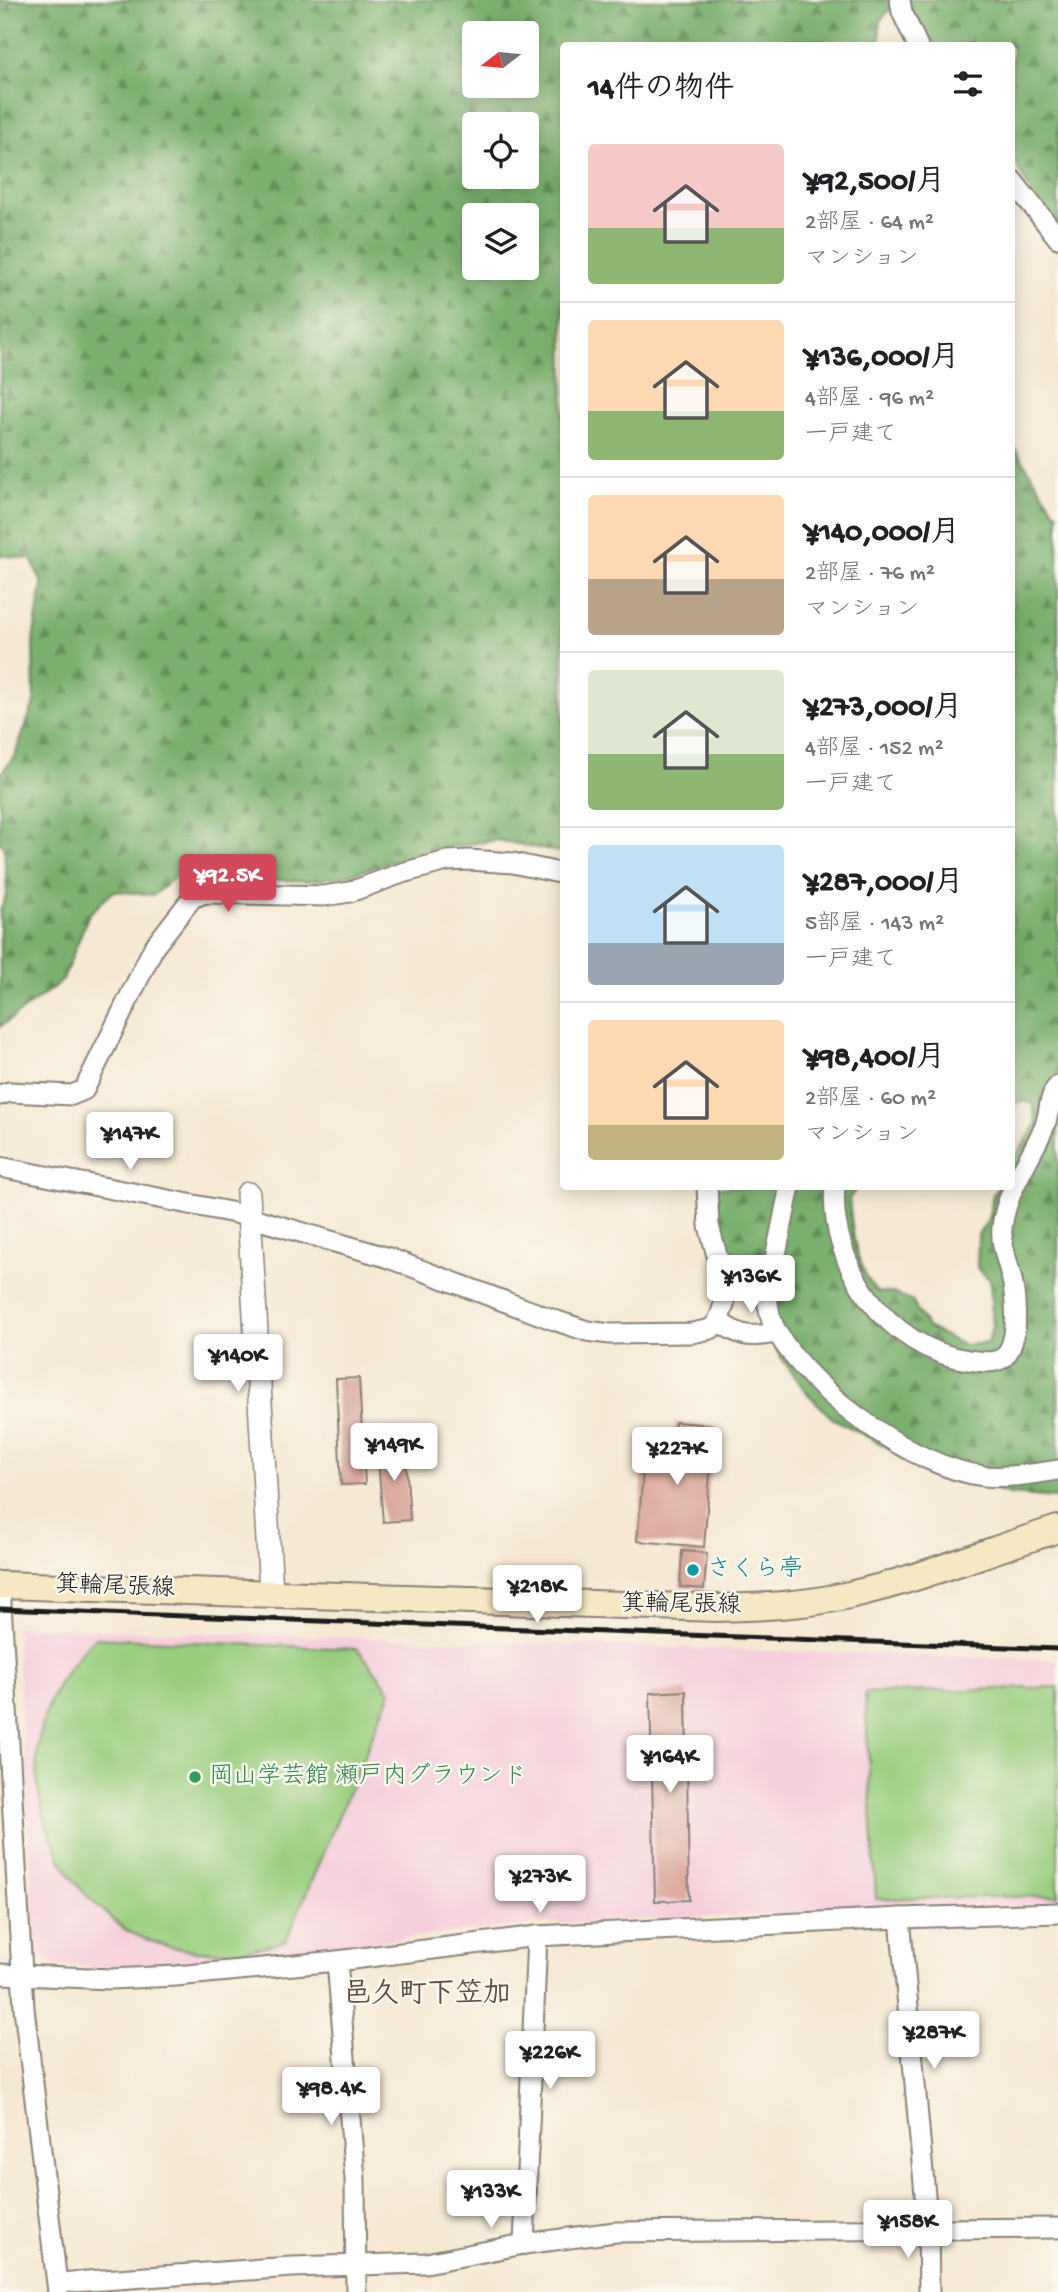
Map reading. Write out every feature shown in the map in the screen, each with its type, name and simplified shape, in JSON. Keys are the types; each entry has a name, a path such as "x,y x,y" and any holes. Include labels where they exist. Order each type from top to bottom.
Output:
{"main road":[{"name":"箕輪尾張線","path":"0,1585 717,1608 778,1607 848,1595 906,1580 1058,1529"}],"street":[{"path":"900,0 902,12 916,42"},
{"path":"1015,184 1058,238"},
{"path":"0,1095 9,1092 72,1095 84,1090 154,947 192,898 205,893 324,896 350,892 402,873 447,862 469,860 513,863 560,873"},
{"path":"1015,1189 1022,1167 1046,1122 1050,1102 1058,1086"},
{"path":"0,1167 235,1213 386,1257 587,1331 610,1334 692,1334 710,1329 718,1321 724,1305 723,1278 709,1226 707,1190"},
{"path":"789,1190 767,1298 770,1317 778,1334 804,1369 848,1412 933,1463 983,1476 1029,1475 1058,1470"},
{"path":"835,1190 839,1239 853,1273 867,1297 892,1325 910,1339 960,1359 985,1362 1001,1360 1009,1351 1013,1338 1013,1284 1002,1229 1015,1190"},
{"path":"248,1194 271,1592"},
{"path":"718,1321 737,1334 778,1334"},
{"path":"0,1585 24,2008 58,2288 292,2267 426,2263 524,2244 615,2232 1058,2228"},
{"path":"0,1974 110,1979 176,1976 337,1961 537,1936 1058,1913"},
{"path":"900,1918 928,2228 929,2292"},
{"path":"524,2244 537,1936"},
{"path":"337,1961 355,2179 356,2292"}],"shaded area":[{"path":"16,1627 1058,1660 1058,1903 533,1924 136,1968 56,1966 36,1951"}],"green space":[{"path":"0,0 1058,0 1058,249 1032,218 1031,192 1015,163 1015,42 928,42 917,20 890,9 880,21 880,42 560,42 560,852 497,840 431,850 345,876 309,881 232,879 202,868 184,869 154,895 114,891 89,914 63,980 0,1027 0,911 7,893 4,846 0,843 0,774 14,757 34,703 33,641 42,583 31,559 0,555"},
{"path":"1015,449 1056,513 1058,512 1058,1497 1055,1498 1010,1494 930,1470 832,1418 806,1392 778,1353 762,1314 725,1264 716,1190 856,1190 849,1199 859,1260 877,1292 893,1293 912,1301 927,1327 963,1345 988,1343 992,1326 990,1280 977,1268 978,1235 988,1220 996,1190 1015,1190 1015,1157 1037,1124 1032,1103 1021,1101 1015,1104"},
{"name":"岡山学芸館 瀬戸内グラウンド","path":"94,1638 358,1649 391,1692 286,1941 246,1949 205,1951 145,1939 122,1928 89,1898 70,1874 55,1848 42,1809 37,1782 37,1756 40,1731 59,1683"},
{"path":"1058,1687 1058,1896 876,1899 865,1693"}],"building":[{"path":"359,1378 365,1484 341,1485 336,1379"},
{"path":"675,1422 714,1425 704,1547 637,1541 646,1439 673,1441"},
{"path":"405,1445 410,1520 383,1522 377,1446"},
{"name":"さくら亭","path":"682,1551 707,1553 704,1589 680,1587"},
{"path":"686,1691 689,1900 655,1901 650,1693"}],"railway":[{"path":"0,1609 1058,1649"}],"place":[{"name":"さくら亭","path":"693,1570"},
{"name":"岡山学芸館 瀬戸内グラウンド","path":"195,1777"}],"district":[{"name":"邑久町下笠加","path":"427,1995"}]}
